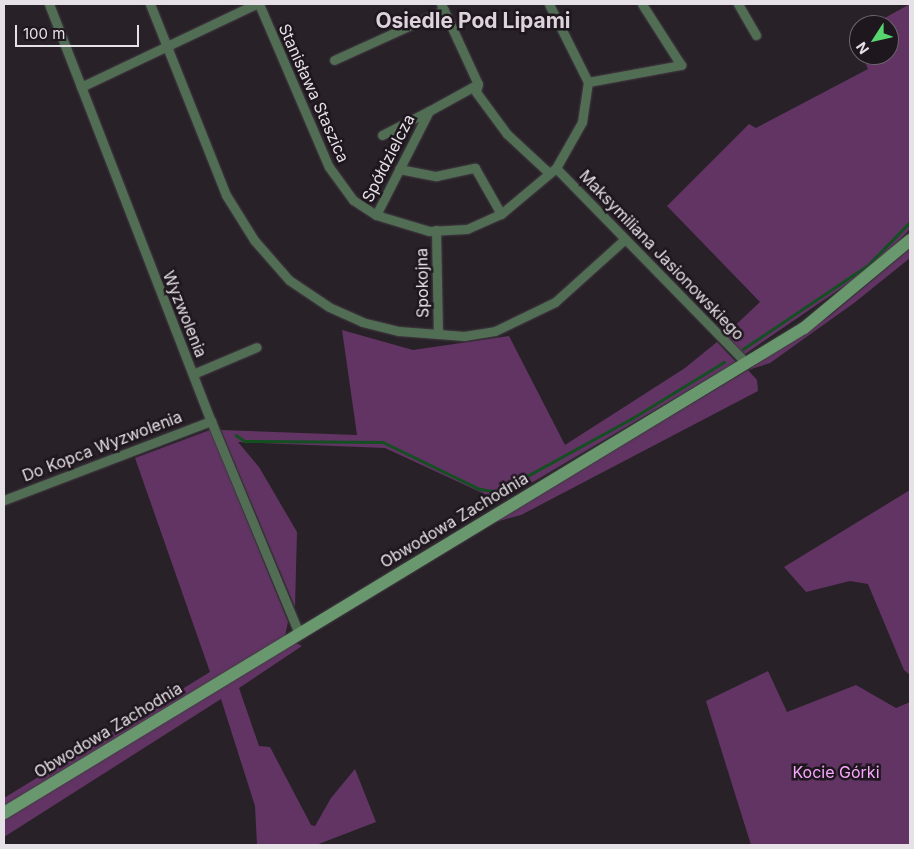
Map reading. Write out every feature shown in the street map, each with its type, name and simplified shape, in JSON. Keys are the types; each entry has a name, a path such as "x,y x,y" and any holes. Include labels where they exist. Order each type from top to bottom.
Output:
{"main road":[{"name":"Obwodowa Zachodnia","path":"4,813 804,328 910,240"}],"street":[{"name":"Wyzwolenia","path":"49,4 211,421 299,633"},
{"path":"150,4 226,195 254,240 289,280 362,322 438,334 464,336 495,331 555,302 625,239"},
{"path":"81,87 257,4"},
{"name":"Stanisława Staszica","path":"257,4 329,167 353,200 376,215 396,224 436,230 467,229 501,214 552,170"},
{"path":"334,60 442,7 478,84 476,92 507,134 552,170 582,122 588,82 549,4"},
{"path":"588,82 681,65 642,4"},
{"path":"738,4 756,35"},
{"name":"Spółdzielcza","path":"376,215 429,111 478,84"},
{"path":"382,135 429,111"},
{"path":"399,169 436,176 475,168 501,214"},
{"name":"Maksymiliana Jasionowskiego","path":"552,170 625,239 746,363"},
{"name":"Spokojna","path":"436,230 438,334"},
{"path":"193,374 257,347"},
{"name":"Do Kopca Wyzwolenia","path":"4,500 211,421"}],"green space":[{"path":"910,4 910,229 875,265 745,354 725,335 760,302 667,206 749,124 756,128 868,69 866,65 899,65 899,15 890,15"},
{"path":"910,249 910,258 854,303 770,363 748,370 831,315"},
{"path":"342,330 413,350 509,336 565,445 685,368 717,342 736,362 506,498 491,497 385,448 238,442 259,467 297,532 295,607 221,430 357,435"},
{"path":"748,370 757,380 758,391 521,515 495,522"},
{"path":"210,430 288,622 285,636 4,806 4,798 210,672 135,458"},
{"path":"910,490 910,675 904,670 868,584 850,581 806,592 784,567"},
{"path":"296,643 302,646 239,688 259,746 270,747 311,825 315,826 331,798 355,769 376,822 316,845 257,845 255,806 221,699 4,837 4,819"},
{"name":"Kocie Górki","path":"768,671 787,712 856,685 896,708 910,702 910,845 751,845 706,701"}],"waterway":[{"path":"743,349 868,265 910,222"},
{"path":"236,435 245,441 383,442 480,489 498,492 631,419 724,362"}],"district":[{"name":"Osiedle Pod Lipami","path":"473,21"}]}
